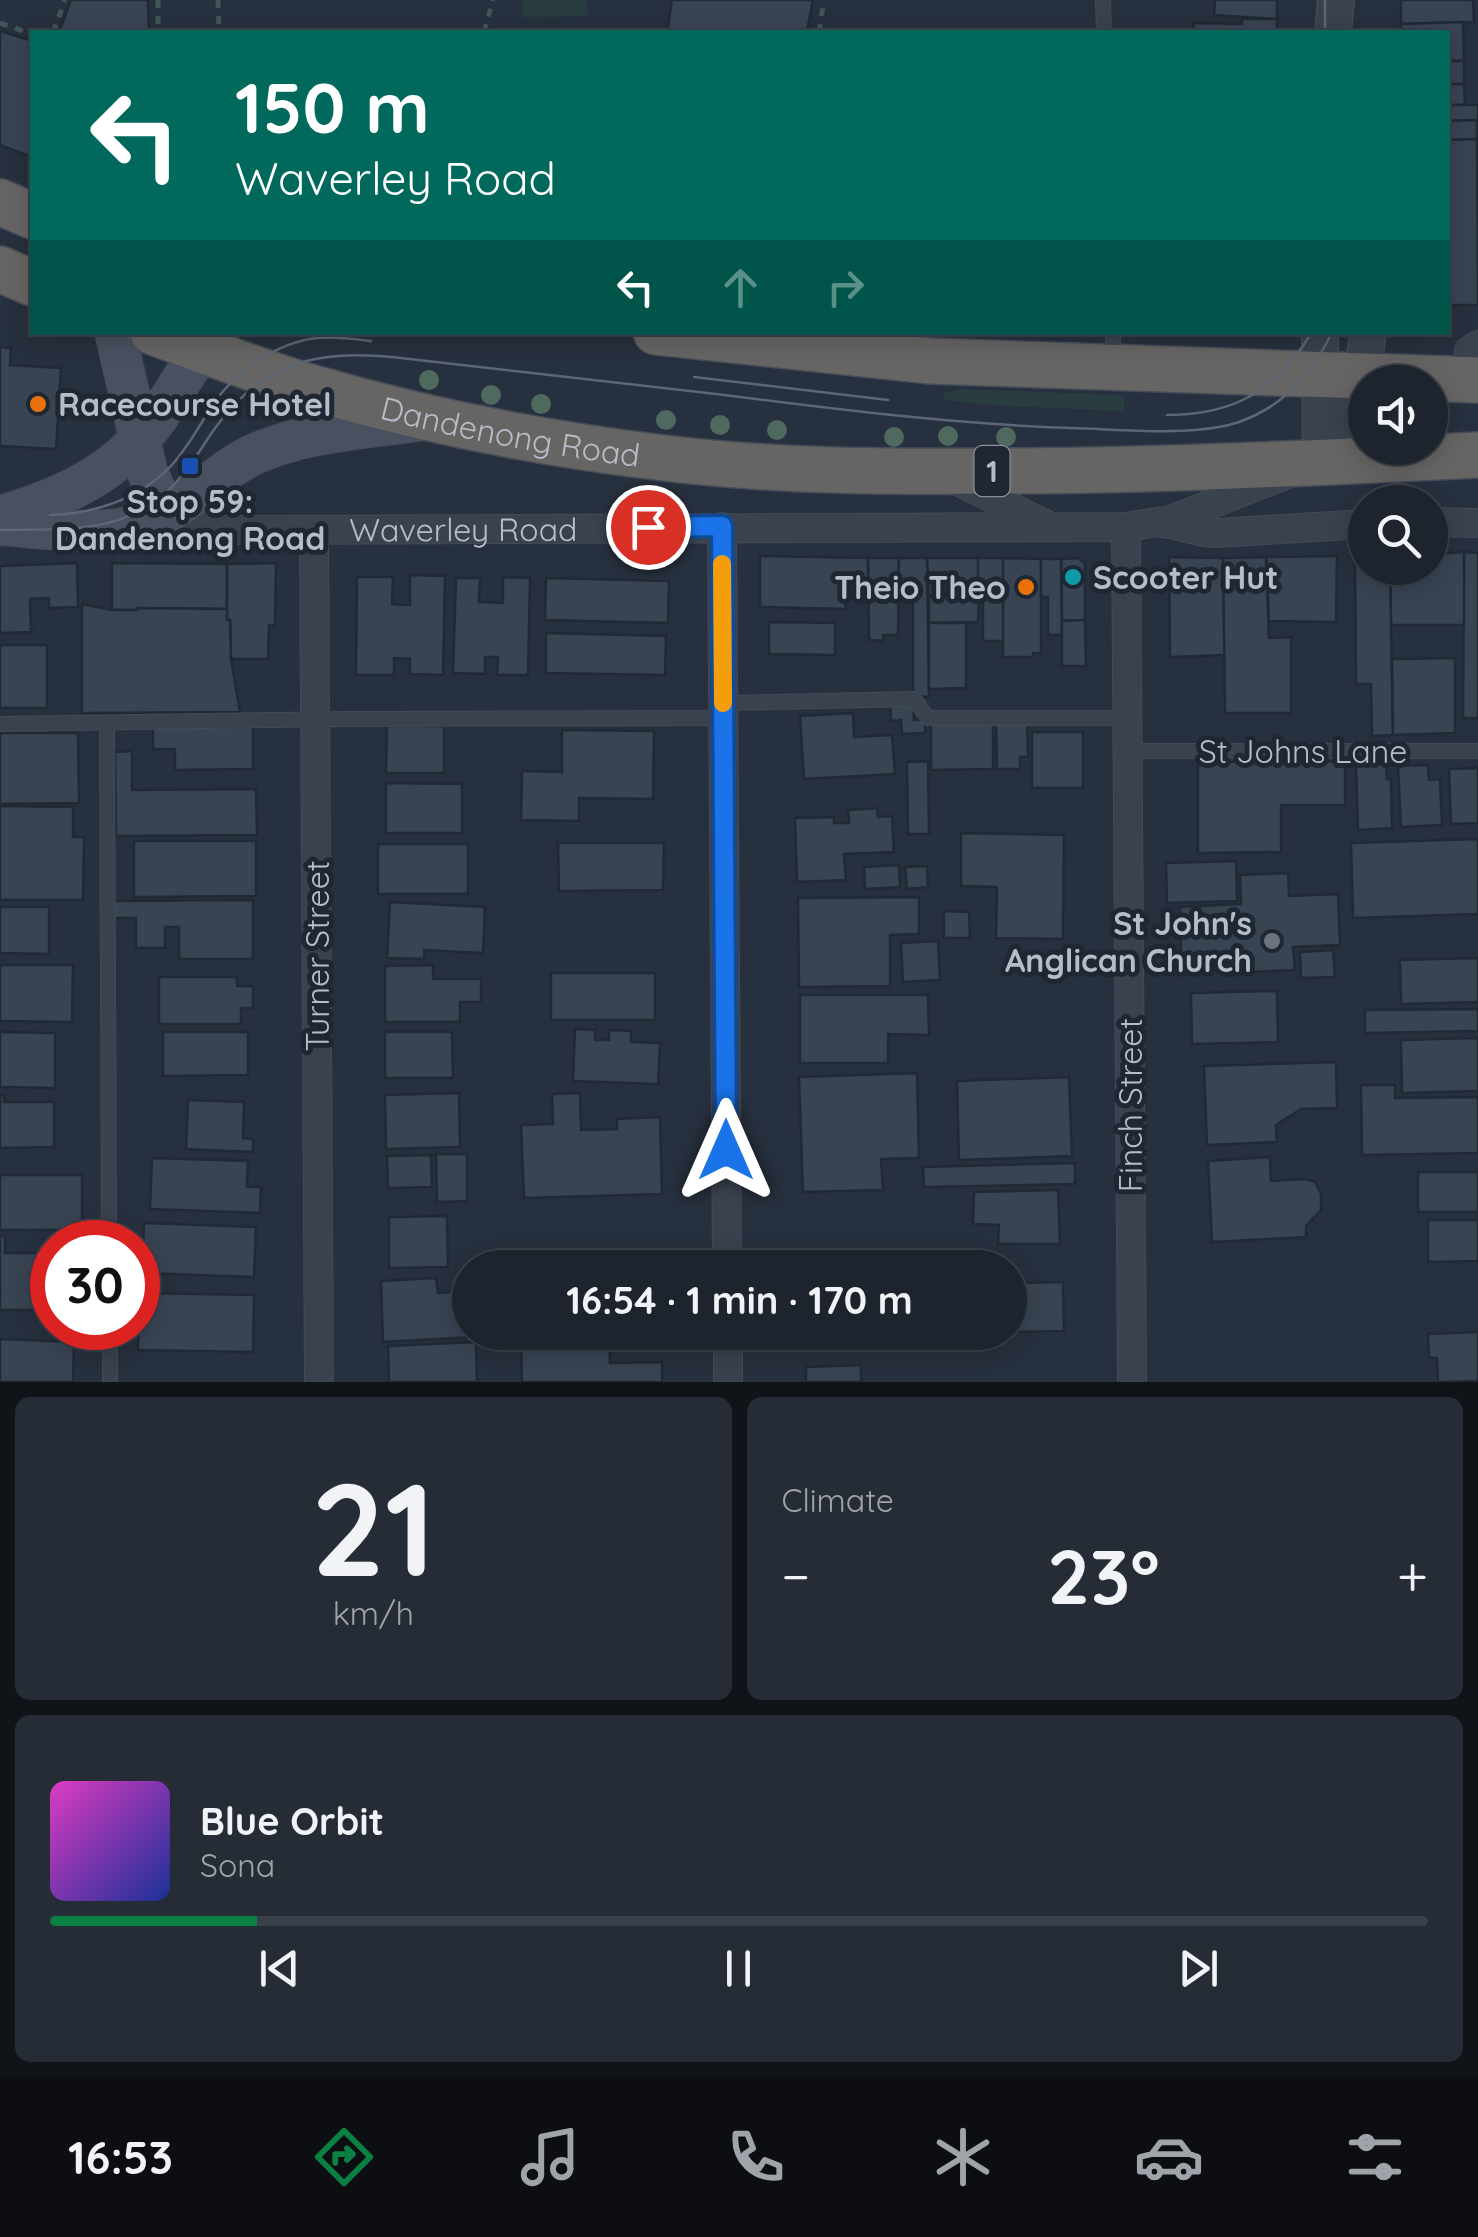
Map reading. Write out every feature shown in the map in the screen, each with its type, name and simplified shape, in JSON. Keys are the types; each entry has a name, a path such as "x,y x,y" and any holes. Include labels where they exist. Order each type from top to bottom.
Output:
{"highway":[{"path":"0,202 30,215"},
{"path":"0,269 30,283"},
{"name":"Dandenong Road","path":"170,335 210,342 312,387 433,418 560,444 668,458 828,470 938,472 1163,470 1478,456"},
{"path":"683,335 930,362 1113,350 1342,353 1476,378"}],"main road":[{"path":"116,335 151,483 169,512"},
{"path":"0,516 51,500 83,485 116,462 156,420 210,342"},
{"path":"0,525 123,528 169,512 226,469 276,446 326,434 433,418"}],"street":[{"path":"1321,462 1342,353"},
{"name":"Waverley Road","path":"169,512 186,524 219,530 1126,527 1162,523 1321,462"},
{"name":"Waverley Road","path":"938,472 1051,527"},
{"path":"1448,522 1478,522"},
{"path":"1162,523 1208,533 1348,525"},
{"path":"722,526 727,1250"},
{"name":"Finch Street","path":"1126,527 1132,1382"},
{"name":"Turner Street","path":"314,530 319,1382"},
{"path":"728,1350 728,1382"}],"lane":[{"path":"1103,0 1104,30"},
{"path":"0,724 723,711 914,699 928,718 1128,718"},
{"path":"107,723 109,1220"},
{"name":"St Johns Lane","path":"1128,751 1478,751"},
{"path":"110,1350 110,1382"}],"path":[{"path":"55,30 66,0"},
{"path":"158,0 158,30"},
{"path":"218,0 219,30"},
{"path":"485,30 493,0"},
{"path":"819,30 824,0"},
{"path":"0,23 21,34 30,34"}],"shaded area":[{"path":"523,0 587,0 588,16 523,17"},
{"path":"962,389 1124,395 1124,411 943,400 944,393"}],"building":[{"path":"71,0 148,0 149,30 60,30"},
{"path":"672,0 813,0 807,30 667,30"},
{"path":"1215,0 1277,0 1277,19 1214,15"},
{"path":"1401,0 1473,0 1474,22 1401,24"},
{"path":"1242,19 1277,19 1277,30 1193,30 1194,23 1242,24"},
{"path":"1463,22 1464,61 1450,61 1450,30 1401,30 1401,24"},
{"path":"0,31 30,40 30,156 0,145"},
{"path":"1450,61 1464,61 1464,84 1450,84"},
{"path":"1450,84 1464,84 1465,105 1450,105"},
{"path":"1450,105 1478,105 1478,120 1450,121"},
{"path":"1477,120 1477,139 1450,140 1450,121"},
{"path":"1477,139 1478,305 1450,305 1450,140"},
{"path":"0,347 11,348 10,365 61,368 56,449 0,446"},
{"path":"1464,552 1478,553 1478,718 1463,718"},
{"path":"1464,552 1464,625 1391,625 1390,585 1448,585 1448,553"},
{"path":"760,556 868,558 868,598 845,598 846,609 760,607"},
{"path":"1337,556 1336,622 1269,621 1266,557"},
{"path":"1169,557 1223,558 1225,655 1170,657"},
{"path":"1266,557 1269,638 1291,637 1291,713 1225,713 1223,558"},
{"path":"868,558 899,558 898,635 883,635 883,641 869,640"},
{"path":"899,558 927,558 929,697 913,696 913,598 898,598"},
{"path":"927,558 978,558 979,595 929,596"},
{"path":"978,558 1003,558 1004,641 983,641 983,591 978,590"},
{"path":"1003,558 1041,559 1041,653 1033,653 1033,657 1003,657"},
{"name":"Scooter Hut","path":"1079,558 1085,564 1085,620 1062,621 1061,559"},
{"path":"1041,559 1061,559 1062,635 1048,635 1048,597 1041,597"},
{"path":"77,563 78,607 49,608 49,598 30,599 34,632 0,633 0,566"},
{"path":"112,563 227,564 227,609 112,610"},
{"path":"276,563 275,625 269,625 268,659 231,659 227,564"},
{"path":"410,575 445,576 443,675 410,674 410,659 394,658 394,675 356,675 357,577 393,577 392,604 410,605"},
{"path":"503,577 530,578 528,675 497,675 498,657 485,657 485,674 453,673 456,578 480,578 479,602 503,603"},
{"path":"546,578 669,581 668,623 545,620"},
{"path":"1355,585 1390,585 1393,735 1372,736 1371,684 1356,684"},
{"path":"979,595 978,622 929,623 929,596"},
{"path":"82,604 112,610 227,609 240,712 82,713"},
{"path":"1085,620 1086,666 1062,666 1062,621"},
{"path":"769,622 835,623 835,655 769,654"},
{"path":"929,623 966,623 966,688 929,689"},
{"path":"546,633 666,636 665,675 546,673"},
{"path":"0,645 47,645 47,708 0,708"},
{"path":"1455,658 1455,733 1393,735 1392,659"},
{"path":"913,701 914,720 925,720 925,733 902,734 901,720 891,721 890,702"},
{"path":"853,713 854,737 892,735 895,774 804,779 800,716"},
{"path":"993,719 993,769 931,770 931,720"},
{"path":"996,720 1027,720 1028,757 1020,757 1020,769 997,769"},
{"path":"387,726 444,726 444,773 386,773"},
{"path":"153,727 253,727 253,769 175,770 175,749 153,749"},
{"path":"562,730 654,731 653,799 579,798 579,821 521,820 522,771 562,772"},
{"path":"1032,732 1083,732 1083,788 1032,788"},
{"path":"0,733 78,733 79,803 0,804"},
{"path":"132,751 132,790 256,789 257,835 116,836 115,752"},
{"path":"928,761 929,834 908,834 907,762"},
{"path":"1345,761 1345,805 1281,805 1281,852 1198,853 1198,762"},
{"path":"1386,764 1387,779 1391,779 1392,828 1358,830 1356,765"},
{"path":"1428,765 1429,780 1440,779 1442,825 1401,827 1398,766"},
{"path":"1478,768 1478,823 1451,824 1449,769"},
{"path":"386,783 462,784 462,833 386,833"},
{"path":"0,806 73,807 73,837 84,837 83,900 0,900"},
{"path":"877,808 878,817 892,816 894,852 844,854 846,880 797,882 795,818 834,817 834,823 849,823 848,810"},
{"path":"961,833 1064,835 1063,939 996,938 997,887 961,886"},
{"path":"1478,839 1478,914 1353,918 1351,843"},
{"path":"134,841 256,841 256,896 134,897"},
{"path":"558,843 664,843 663,890 559,891"},
{"path":"378,844 468,844 468,894 378,894"},
{"path":"1236,861 1237,901 1167,903 1166,863"},
{"path":"899,865 900,887 865,889 864,867"},
{"path":"927,866 928,887 907,889 905,867"},
{"path":"1288,873 1289,896 1338,894 1340,945 1293,947 1295,970 1246,972 1245,951 1181,954 1180,907 1241,904 1240,875"},
{"path":"919,897 919,934 890,935 890,986 799,987 798,898"},
{"path":"253,900 253,959 179,959 179,927 165,927 165,948 136,948 136,918 109,918 108,901"},
{"path":"390,902 485,907 483,953 424,950 424,959 387,958"},
{"path":"0,907 49,907 49,954 0,953"},
{"path":"944,911 969,912 970,938 944,938"},
{"path":"938,941 940,980 903,982 901,943"},
{"path":"1333,950 1335,977 1301,978 1300,952"},
{"path":"1478,958 1478,1002 1401,1004 1400,960"},
{"path":"0,965 73,965 72,1022 0,1021"},
{"path":"433,965 433,979 481,979 481,1002 460,1002 460,1022 385,1022 385,966"},
{"path":"551,973 655,973 655,1020 551,1020"},
{"path":"159,977 237,977 237,986 253,986 253,1008 241,1008 241,1024 159,1024"},
{"path":"1277,991 1278,1042 1192,1044 1191,993"},
{"path":"800,995 928,995 929,1035 888,1034 888,1063 800,1063"},
{"path":"1478,1009 1478,1031 1365,1033 1365,1010"},
{"path":"575,1029 595,1030 595,1040 609,1040 609,1030 631,1031 631,1042 660,1043 658,1084 573,1081"},
{"path":"0,1032 55,1033 55,1088 0,1087"},
{"path":"163,1032 248,1032 248,1075 163,1076"},
{"path":"385,1032 452,1032 453,1078 385,1078"},
{"path":"1478,1038 1478,1091 1402,1093 1401,1040"},
{"path":"1336,1062 1337,1108 1301,1109 1276,1125 1277,1142 1207,1145 1204,1066"},
{"path":"917,1073 919,1158 881,1159 883,1190 803,1192 799,1077"},
{"path":"1069,1077 1072,1156 959,1160 957,1081"},
{"path":"1361,1085 1395,1085 1395,1098 1478,1097 1478,1153 1362,1155"},
{"path":"459,1093 460,1147 386,1149 385,1095"},
{"path":"580,1093 581,1130 617,1129 617,1119 660,1117 662,1194 524,1198 521,1125 553,1124 552,1094"},
{"path":"0,1095 4,1095 4,1102 54,1102 54,1147 0,1148"},
{"path":"188,1100 244,1102 243,1138 253,1139 253,1152 186,1149"},
{"path":"436,1154 467,1154 467,1201 437,1202"},
{"path":"431,1155 432,1187 388,1188 387,1156"},
{"path":"1270,1157 1271,1181 1306,1179 1315,1182 1321,1194 1321,1210 1306,1226 1306,1237 1212,1242 1208,1161"},
{"path":"152,1158 248,1161 247,1187 261,1187 260,1213 150,1209"},
{"path":"1075,1163 1075,1184 924,1187 923,1167"},
{"path":"1418,1172 1478,1172 1478,1212 1418,1212"},
{"path":"0,1175 82,1175 82,1220 30,1220 30,1230 0,1230"},
{"path":"1058,1190 1060,1244 998,1244 999,1225 973,1224 974,1192"},
{"path":"447,1216 448,1267 389,1268 389,1217"},
{"path":"1428,1220 1478,1220 1478,1261 1428,1262"},
{"path":"160,1224 256,1227 254,1277 160,1274"},
{"path":"0,1236 5,1236 5,1253 30,1253 30,1310 0,1310"},
{"path":"436,1278 438,1293 452,1292 452,1338 383,1342 381,1281"},
{"path":"1063,1282 1064,1331 1027,1332 1027,1283"},
{"path":"160,1293 254,1295 253,1352 138,1350 160,1350"},
{"path":"1478,1332 1478,1381 1438,1382 1437,1358 1429,1357 1428,1334"},
{"path":"0,1339 30,1340 30,1350 74,1350 73,1382 0,1382"},
{"path":"452,1343 452,1350 476,1350 477,1382 389,1382 388,1346"},
{"path":"521,1350 609,1350 610,1363 662,1362 662,1382 522,1382"},
{"path":"861,1365 861,1382 806,1382 806,1367"}],"tram line":[{"path":"1325,0 1325,30"},
{"path":"1167,415 1213,410 1252,395 1284,369 1310,335"},
{"path":"0,530 95,526 149,506 177,481 231,408 250,390 269,376 313,359 392,357 937,419 1176,431 1236,423 1268,408 1305,376 1330,335"},
{"path":"50,515 83,512 115,503 158,478 182,452 223,391 246,369 273,352 317,338 371,341"},
{"path":"694,377 888,400"}],"slow traffic":[{"path":"722,564 723,703"}],"place":[{"name":"Racecourse Hotel","path":"38,404"},
{"name":"Stop 59: Dandenong Road","path":"190,466"},
{"name":"Scooter Hut","path":"1073,577"},
{"name":"Theio Theo","path":"1026,587"},
{"name":"St John's Anglican Church","path":"1272,941"}],"route":[{"path":"648,527 722,526 726,1150"}]}
